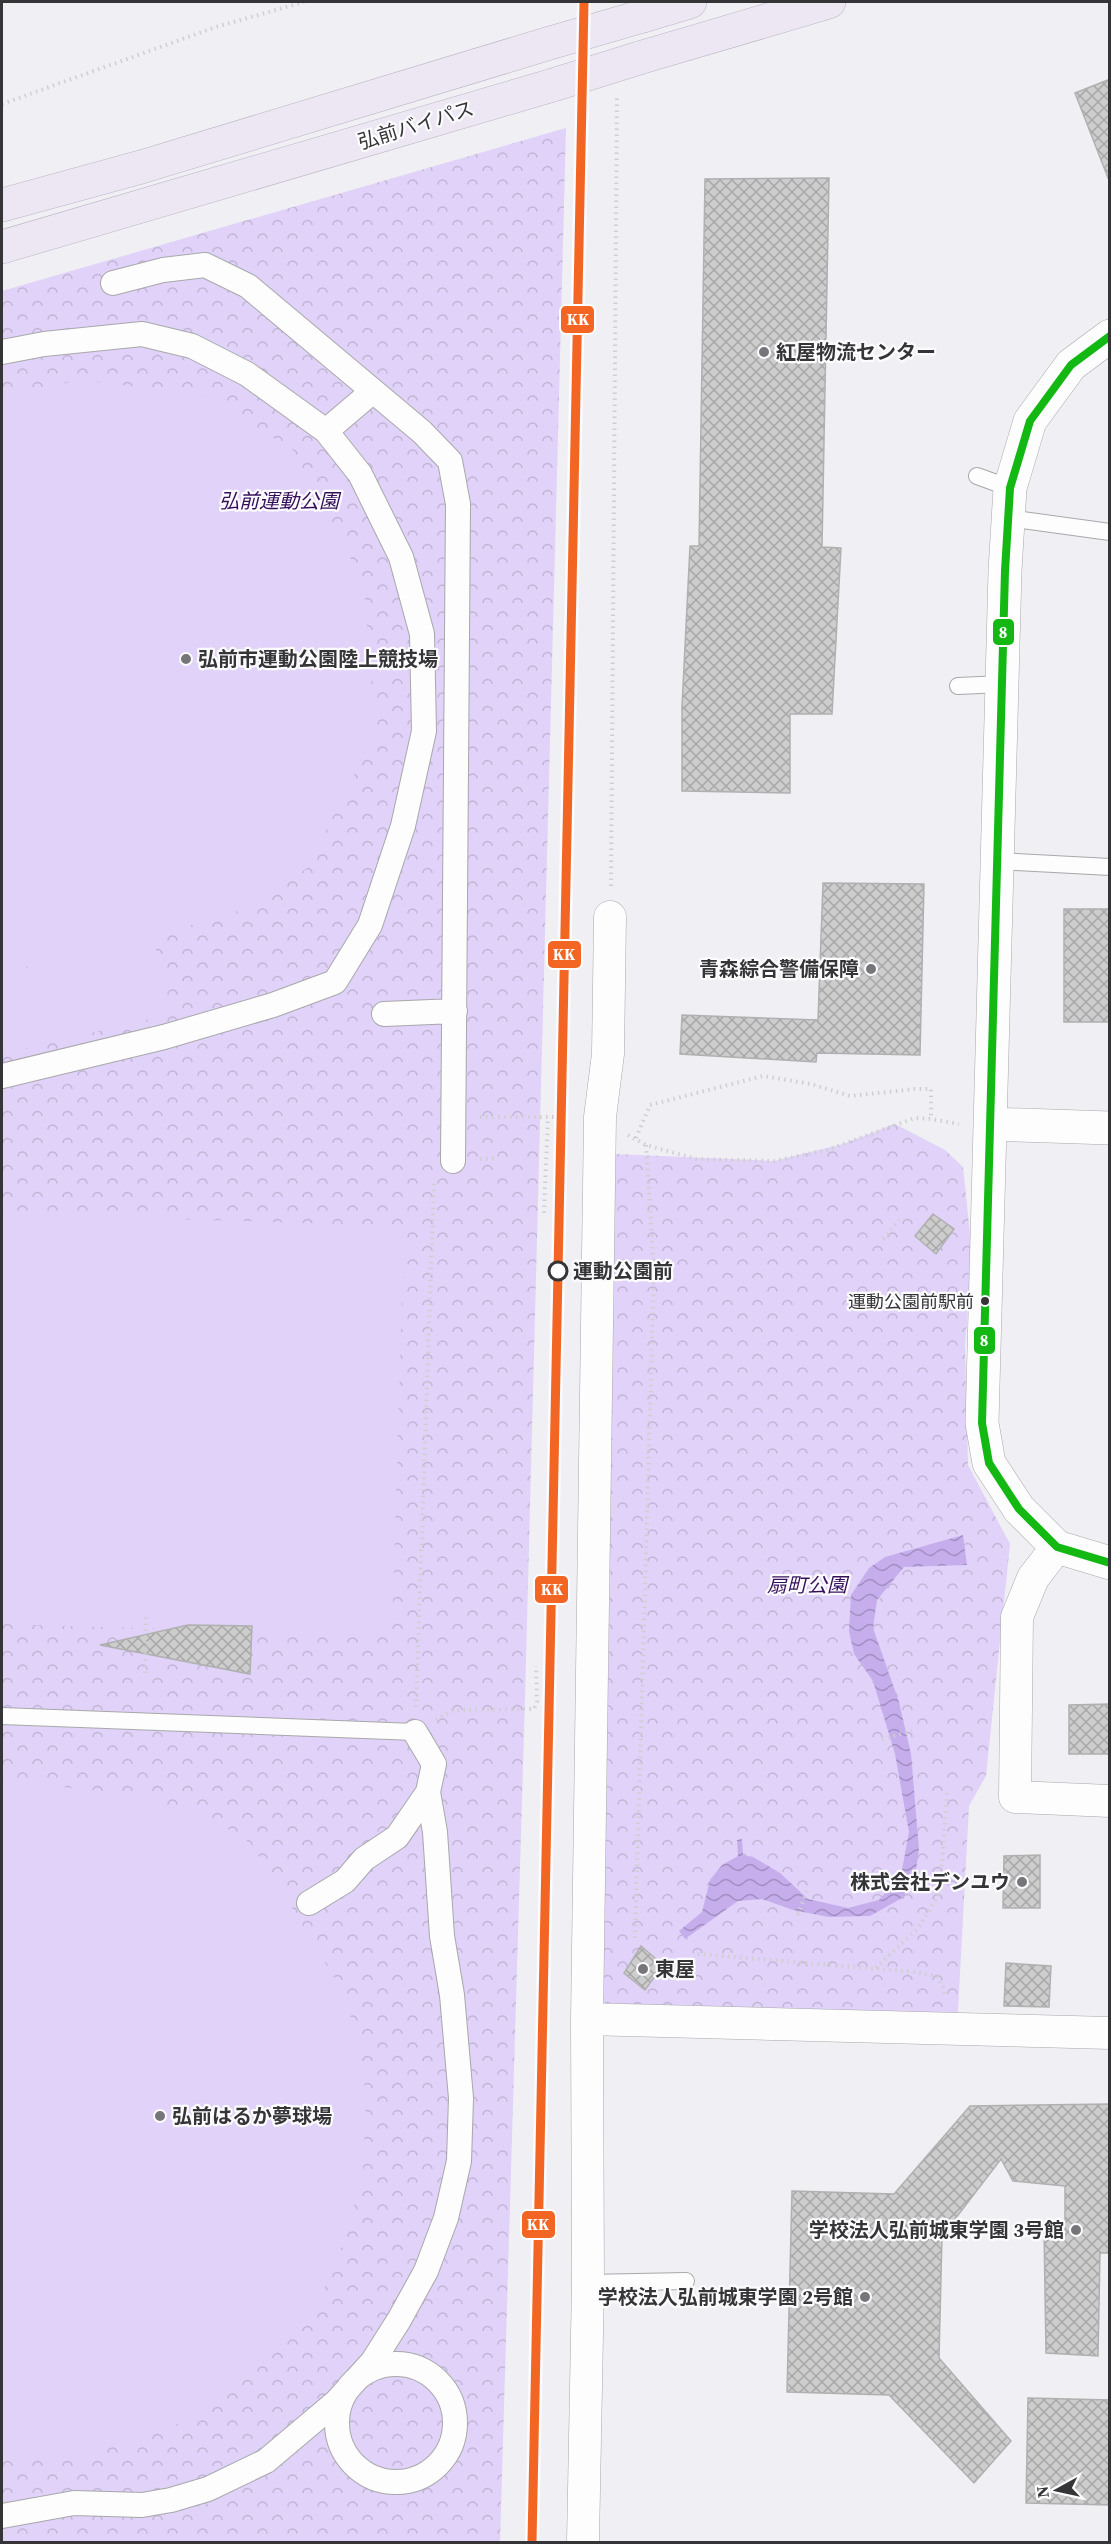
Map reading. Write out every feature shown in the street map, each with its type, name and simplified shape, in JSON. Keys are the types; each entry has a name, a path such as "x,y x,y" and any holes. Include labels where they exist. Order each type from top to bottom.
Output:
{"highway":[{"name":"弘前バイパス","path":"2,205 141,167 690,2"},
{"name":"弘前バイパス","path":"2,247 829,2"}],"street":[{"path":"113,283 163,270 205,265 248,286 422,432 450,461 458,504 455,1011 454,1116 444,1167"},
{"path":"2,352 44,344 142,334 192,346 247,374 326,431 360,474 401,556 422,634 424,731 403,826 370,925 335,982 273,1005 164,1037 2,1076"},
{"path":"1110,336 1071,365 1030,421 1009,503 982,1423 990,1462 1019,1509 1057,1547 1110,1563"},
{"path":"326,431 374,391"},
{"path":"583,2542 588,2283 590,1117 608,1054 610,917"},
{"path":"384,1014 455,1011"},
{"path":"990,1124 1110,1128"},
{"path":"1057,1547 1034,1578 1017,1617 1015,1797 1110,1801"},
{"path":"2,2516 74,2503 142,2505 171,2500 208,2489 266,2461 336,2402 360,2375 379,2366 399,2364 419,2368 436,2379 448,2395 455,2414 454,2435 447,2454 434,2470 416,2479 398,2483 379,2480 362,2472 349,2459 340,2443 337,2424 339,2406 347,2389 360,2375 373,2361 426,2271 446,2218 459,2161 461,2098 452,1995 440,1915 435,1832 428,1792 434,1764 415,1732"},
{"path":"309,1903 345,1881 364,1859 397,1837 428,1792"},
{"path":"587,2019 1110,2033"}],"lane":[{"path":"976,476 1009,503 1110,532"},
{"path":"958,686 1002,684"},
{"path":"997,861 1110,867"},
{"path":"2,1716 415,1732"},
{"path":"588,2283 686,2281"}],"path":[{"path":"2,104 216,27 304,2"},
{"path":"610,917 616,95"},
{"path":"636,1138 650,1105 763,1076 811,1084 850,1096 931,1089 931,1119"},
{"path":"454,1116 590,1117 646,1145 696,1159 774,1161 827,1150 915,1118 952,1124 990,1124"},
{"path":"544,1214 548,1117"},
{"path":"635,1938 654,1272 646,1145"},
{"path":"415,1732 444,1167"},
{"path":"883,1239 899,1220"},
{"path":"145,1672 146,1616"},
{"path":"415,1732 454,1710 534,1709 537,1702 536,1666"},
{"path":"882,1738 912,1731"},
{"path":"876,1969 918,1929 940,1893 947,1793"},
{"path":"798,1916 807,1890"},
{"path":"698,1954 936,1976 944,1987 944,2029"}],"green space":[{"name":"弘前運動公園","path":"566,128 525,1698 500,2542 2,2542 2,291"},
{"name":"弘前市運動公園陸上競技場","path":"78,380 202,394 293,450 364,584 375,734 307,868 260,904 153,937 171,1014 2,1054 2,975 74,956 2,972 2,398"},
{"name":"扇町公園","path":"895,1124 945,1150 963,1167 972,1253 965,1347 968,1465 1010,1544 986,1776 969,1806 957,2029 601,2005 609,1629 615,1154 774,1161 843,1144"},
{"path":"2,1214 404,1226 392,1636 2,1624"},
{"name":"弘前はるか夢球場","path":"2,1781 132,1794 207,1818 245,1838 275,1879 342,1991 359,2042 366,2100 363,2168 348,2231 327,2284 286,2345 183,2422 88,2454 5,2461 2,2460"}],"water":[{"path":"963,1535 967,1565 904,1567 877,1600 873,1628 899,1702 911,1754 919,1849 914,1884 902,1898 870,1916 829,1917 793,1910 762,1899 738,1901 685,1939 679,1931 702,1912 710,1880 722,1865 738,1856 737,1840 742,1839 743,1855 753,1857 780,1873 808,1899 848,1908 879,1900 901,1875 909,1832 895,1754 873,1681 854,1654 849,1631 851,1595 869,1568 885,1557"}],"building":[{"path":"1110,79 1110,177 1108,178 1075,93"},
{"path":"829,178 822,547 841,548 832,714 790,714 790,793 682,791 682,707 690,546 699,546 705,179"},
{"name":"青森綜合警備保障","path":"823,883 924,884 920,1055 817,1053 816,1062 680,1054 682,1015 818,1020"},
{"path":"1064,909 1110,909 1110,1022 1064,1022"},
{"path":"933,1214 954,1229 936,1254 915,1236"},
{"path":"188,1625 252,1626 250,1674 100,1645"},
{"path":"1110,1704 1110,1754 1069,1754 1069,1705"},
{"name":"株式会社デンユウ","path":"1040,1855 1040,1908 1003,1908 1004,1856"},
{"name":"東屋","path":"641,1946 663,1965 645,1990 624,1973"},
{"path":"1006,1963 1051,1966 1049,2007 1004,2006"},
{"name":"学校法人弘前城東学園 2号館","path":"1110,2104 1110,2253 1100,2253 1098,2356 1046,2353 1044,2229 1065,2229 1065,2186 1013,2181 1001,2159 942,2236 939,2358 1011,2441 974,2483 889,2395 787,2392 792,2191 894,2194 970,2106"},
{"path":"1028,2398 1110,2400 1110,2505 1026,2503"}],"transit line":[{"name":"KK","path":"532,2542 584,2"},
{"name":"8","path":"1110,336 1071,365 1030,421 1010,488 1005,571 982,1423 989,1463 1019,1509 1057,1547 1110,1563"}],"place":[{"name":"紅屋物流センター","path":"764,352"},
{"name":"弘前市運動公園陸上競技場","path":"186,659"},
{"name":"青森綜合警備保障","path":"871,969"},
{"name":"運動公園前","path":"558,1271"},
{"name":"運動公園前駅前","path":"985,1301"},
{"name":"株式会社デンユウ","path":"1022,1882"},
{"name":"東屋","path":"643,1969"},
{"name":"弘前はるか夢球場","path":"160,2116"},
{"name":"学校法人弘前城東学園 3号館","path":"1076,2230"},
{"name":"学校法人弘前城東学園 2号館","path":"865,2297"}]}
